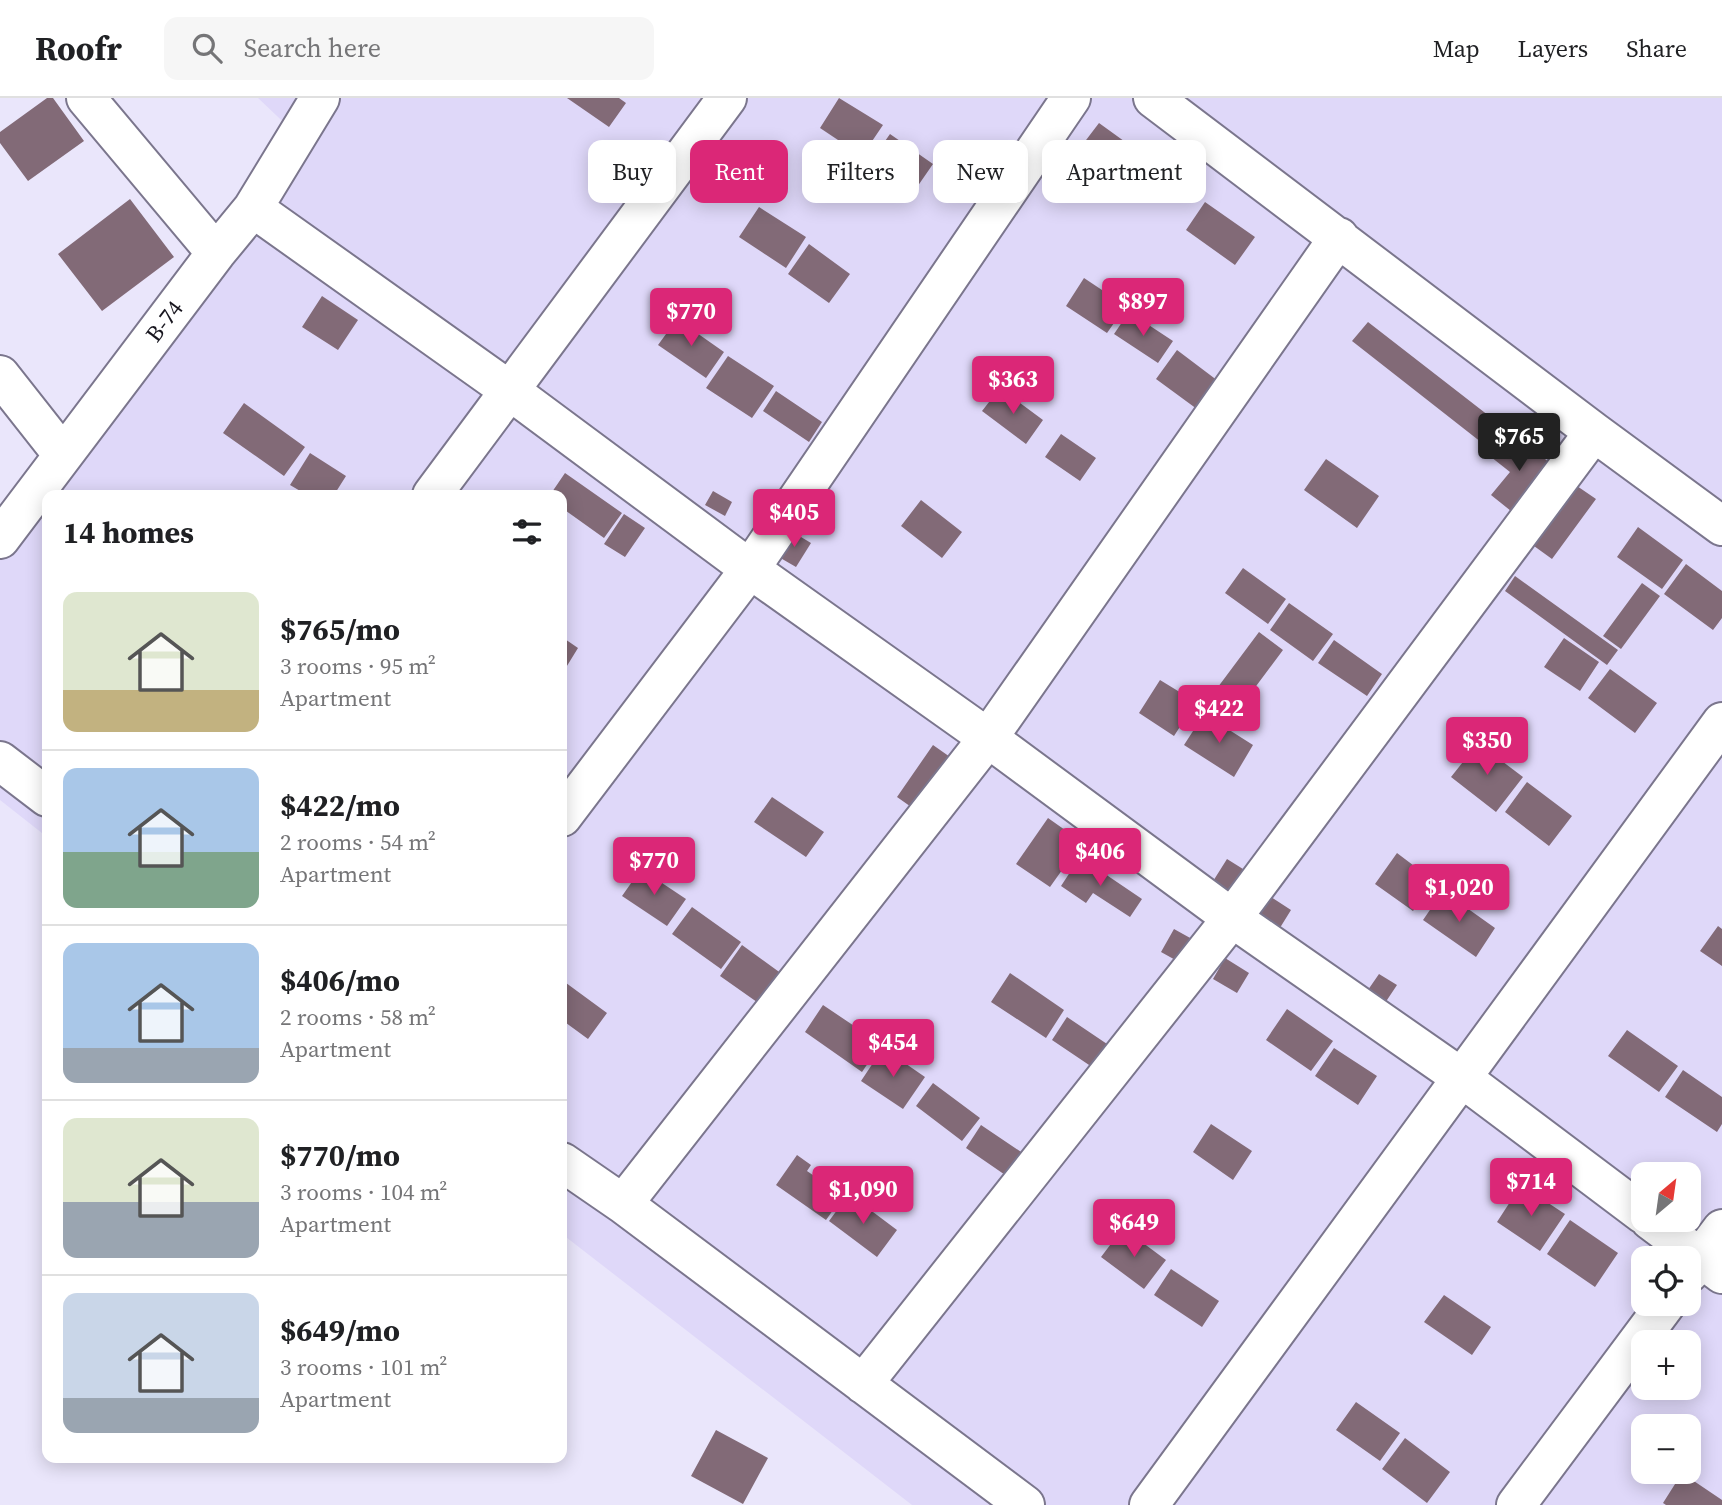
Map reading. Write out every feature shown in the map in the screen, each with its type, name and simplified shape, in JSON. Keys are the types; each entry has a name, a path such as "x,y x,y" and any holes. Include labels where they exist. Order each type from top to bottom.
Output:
{"street":[{"path":"86,98 216,253"},
{"name":"B-74","path":"0,539 253,208 320,98"},
{"path":"436,490 727,98"},
{"path":"567,810 750,569 1071,98"},
{"path":"1153,98 1722,526"},
{"path":"253,208 509,390 750,569 988,738 1232,919 1462,1078 1631,1205"},
{"path":"623,1204 988,738 1339,237"},
{"path":"0,375 63,455"},
{"path":"863,1384 1232,919 1594,432"},
{"path":"1149,1505 1722,722"},
{"path":"0,761 42,793"},
{"path":"567,1165 623,1204 1025,1505"},
{"path":"1668,1232 1708,1258"},
{"path":"1516,1505 1657,1316"}],"shaded area":[{"path":"258,98 1722,98 1722,1505 912,1505 567,1238 567,490 42,490 42,833 0,800 0,539 297,135"}],"building":[{"path":"47,98 53,98 84,141 28,181 0,143 0,132"},
{"path":"567,98 619,98 626,103 609,127"},
{"path":"839,98 883,125 873,140 838,140 820,128"},
{"path":"1099,123 1123,140 1086,140"},
{"path":"890,134 899,140 886,140"},
{"path":"919,154 933,164 919,184"},
{"path":"130,199 174,257 102,311 58,254"},
{"path":"1206,203 1255,237 1235,265 1186,230"},
{"path":"759,207 806,237 786,268 739,237"},
{"path":"809,244 850,274 829,303 788,274"},
{"path":"1084,278 1126,306 1107,333 1066,306"},
{"path":"322,296 358,320 338,350 302,327"},
{"path":"1129,312 1173,341 1158,363 1114,334"},
{"path":"677,319 724,352 706,378 658,345"},
{"path":"1368,322 1502,426 1486,446 1352,341"},
{"path":"1177,350 1222,384 1201,412 1156,379"},
{"path":"728,356 774,386 752,418 706,388"},
{"path":"1000,388 1043,420 1026,444 982,411"},
{"path":"776,391 822,422 809,442 763,411"},
{"path":"244,403 305,447 284,476 223,433"},
{"path":"1511,432 1555,467 1516,515 1491,495 1510,472 1491,457"},
{"path":"1061,434 1096,458 1080,481 1045,457"},
{"path":"310,453 346,476 337,490 298,490 290,485"},
{"path":"1326,459 1379,496 1357,528 1304,490"},
{"path":"565,473 622,513 604,538 567,512 567,490 553,490"},
{"path":"1577,486 1596,499 1552,559 1534,546"},
{"path":"713,491 732,502 725,516 705,505"},
{"path":"921,500 962,532 942,558 901,526"},
{"path":"624,514 645,528 625,557 604,544"},
{"path":"1638,527 1683,560 1662,589 1617,557"},
{"path":"791,531 811,543 796,567 777,556"},
{"path":"1686,564 1722,591 1722,618 1713,630 1664,594"},
{"path":"1243,568 1286,599 1268,624 1225,593"},
{"path":"1515,576 1618,650 1607,665 1505,591"},
{"path":"1642,583 1660,596 1621,649 1603,636"},
{"path":"1289,603 1333,634 1313,661 1270,630"},
{"path":"1259,632 1283,650 1239,709 1215,691"},
{"path":"1564,638 1599,662 1580,691 1544,667"},
{"path":"567,640 578,648 567,666"},
{"path":"1334,640 1382,674 1367,696 1318,663"},
{"path":"1610,669 1657,703 1635,733 1588,698"},
{"path":"1160,680 1196,702 1174,736 1139,713"},
{"path":"1204,714 1253,745 1234,777 1184,745"},
{"path":"1478,743 1523,777 1496,812 1451,777"},
{"path":"933,745 960,764 924,816 897,797"},
{"path":"1527,782 1572,816 1549,846 1505,812"},
{"path":"772,797 824,832 806,857 754,822"},
{"path":"1048,818 1082,842 1050,887 1016,864"},
{"path":"1397,853 1434,881 1413,911 1375,884"},
{"path":"1080,857 1142,899 1130,917 1093,893 1086,903 1061,886"},
{"path":"1227,859 1251,874 1234,901 1210,886"},
{"path":"641,869 686,899 667,926 622,896"},
{"path":"1443,891 1495,928 1476,957 1423,920"},
{"path":"1271,897 1291,910 1278,931 1257,918"},
{"path":"692,907 741,942 721,969 672,934"},
{"path":"1718,926 1722,929 1722,966 1700,951"},
{"path":"1174,929 1201,944 1188,967 1161,952"},
{"path":"742,945 793,982 771,1012 720,976"},
{"path":"1225,958 1249,973 1237,993 1213,979"},
{"path":"1010,973 1064,1010 1046,1038 991,1002"},
{"path":"1379,974 1397,985 1379,1012 1361,1000"},
{"path":"567,984 607,1013 588,1039 567,1024"},
{"path":"823,1005 881,1044 862,1072 805,1032"},
{"path":"1287,1009 1333,1041 1311,1071 1266,1040"},
{"path":"1067,1017 1110,1046 1095,1069 1052,1040"},
{"path":"1627,1030 1678,1066 1659,1092 1608,1056"},
{"path":"883,1048 925,1077 903,1109 861,1081"},
{"path":"1334,1048 1377,1076 1358,1105 1315,1076"},
{"path":"1683,1070 1722,1097 1722,1124 1717,1132 1665,1097"},
{"path":"933,1083 980,1118 962,1141 916,1106"},
{"path":"1211,1124 1252,1151 1233,1180 1193,1152"},
{"path":"981,1125 1027,1156 1011,1179 966,1148"},
{"path":"797,1155 811,1165 807,1171 843,1196 826,1220 776,1185"},
{"path":"1521,1185 1565,1214 1540,1251 1497,1222"},
{"path":"849,1194 897,1230 877,1257 829,1221"},
{"path":"1570,1220 1618,1253 1595,1287 1547,1254"},
{"path":"1123,1228 1166,1260 1144,1289 1101,1257"},
{"path":"1171,1269 1219,1301 1202,1327 1154,1295"},
{"path":"1444,1295 1491,1327 1472,1355 1424,1322"},
{"path":"1356,1402 1400,1433 1380,1461 1336,1430"},
{"path":"716,1430 768,1458 743,1504 691,1476"},
{"path":"1405,1438 1450,1472 1427,1503 1382,1469"},
{"path":"1675,1484 1698,1484 1722,1500 1722,1505 1663,1503"}]}
